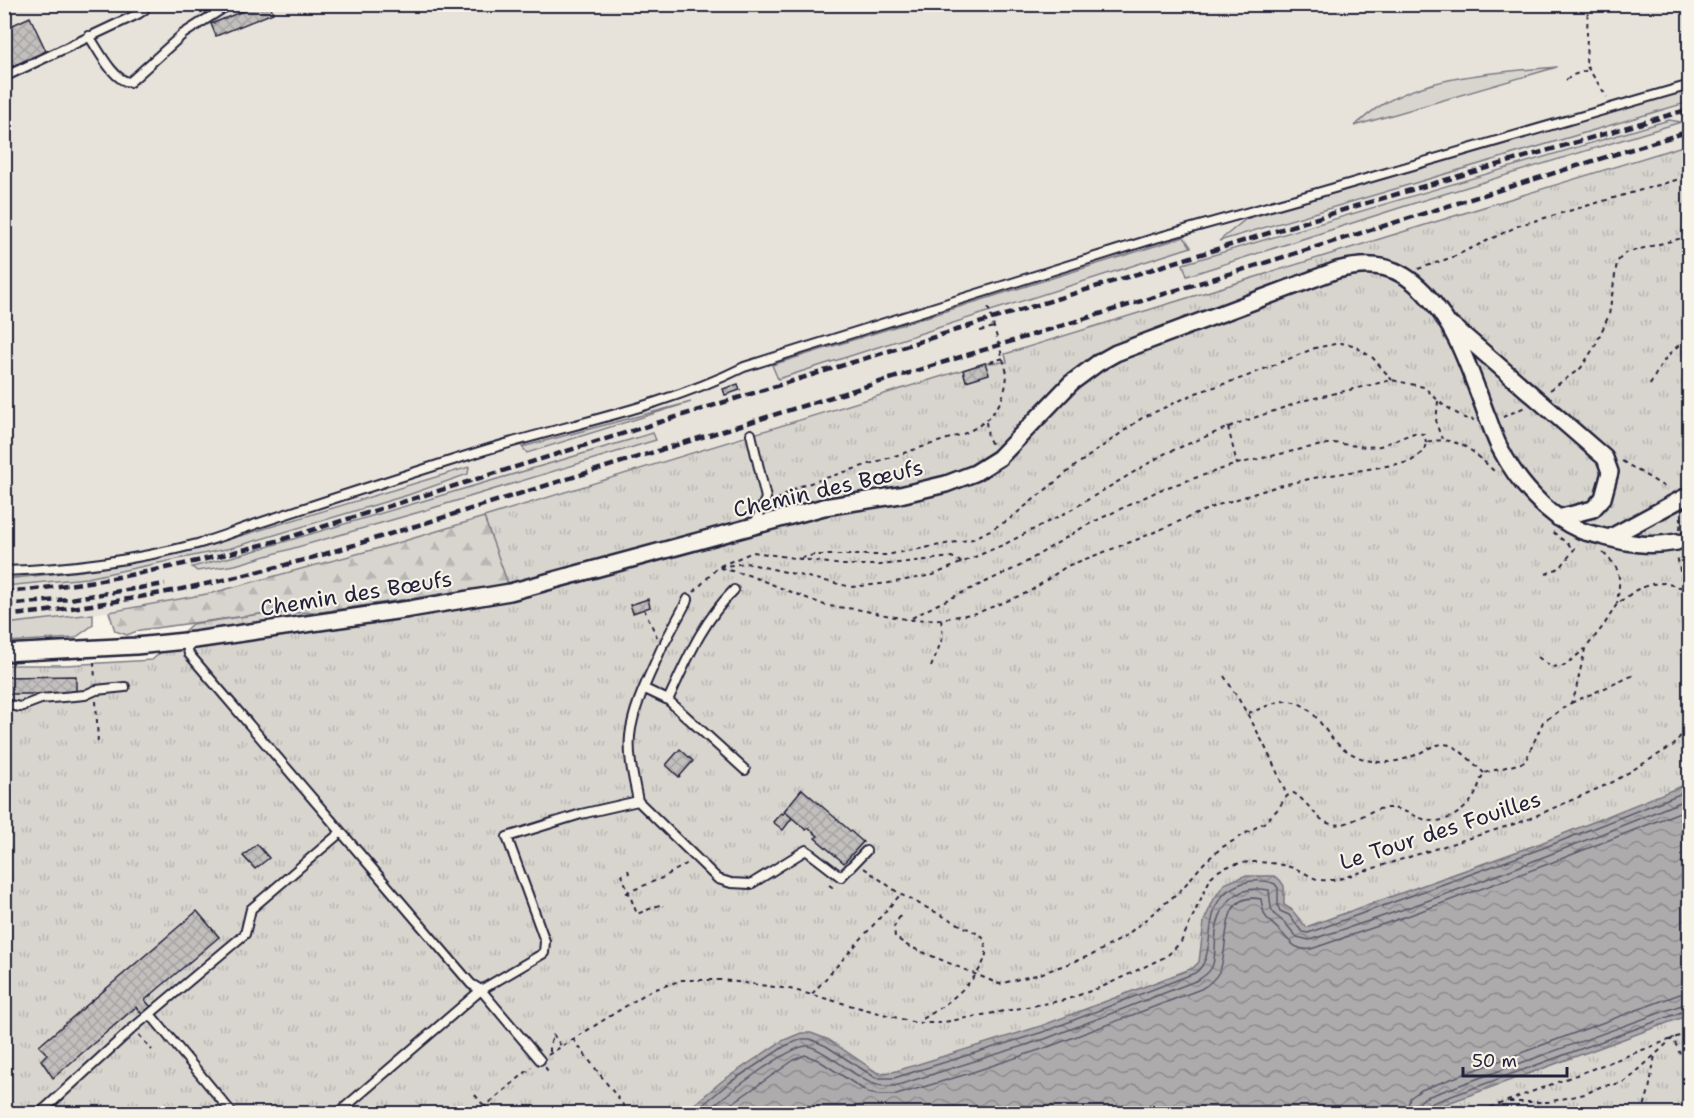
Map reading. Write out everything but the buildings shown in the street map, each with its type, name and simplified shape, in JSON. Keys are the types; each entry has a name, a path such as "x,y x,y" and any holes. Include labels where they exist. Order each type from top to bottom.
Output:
{"street":[{"name":"Chemin des Bœufs","path":"4,653 186,641 400,610 510,591 840,504 900,495 946,484 975,473 999,458 1071,383 1116,353 1337,270 1371,265 1388,267 1402,274 1418,286 1448,321 1500,450 1552,522"},
{"path":"1448,321 1605,458 1610,472 1603,498 1593,509 1552,522"},
{"path":"1609,538 1683,498"},
{"path":"1552,522 1639,545 1683,538"}],"lane":[{"path":"4,77 138,14 144,10 143,4"},
{"path":"89,36 114,72 124,81 130,82 183,34 230,4"},
{"path":"4,572 111,561 215,539 483,451 623,412 717,380 744,367 1072,263 1689,85"},
{"path":"751,434 766,498 759,526"},
{"path":"668,700 700,632 717,606 734,590"},
{"path":"688,599 663,645 645,689 630,736 630,764 638,801 718,879 731,884 751,884 806,850 841,877 866,851"},
{"path":"186,641 189,654 471,984 481,990 540,1060"},
{"path":"4,704 20,707 41,699 85,695 96,690 125,687"},
{"path":"645,689 668,700 745,770"},
{"path":"337,1113 481,990 544,953 545,941 507,837 580,814 638,801"},
{"path":"39,1113 133,1028 245,934 251,909 340,832"},
{"path":"150,1014 233,1113"}],"path":[{"path":"1588,4 1586,65 1613,107"},
{"path":"1566,80 1588,70"},
{"path":"1402,274 1453,257 1520,225 1689,176"},
{"path":"718,567 746,563 852,587 889,584 933,575 962,564 1069,511 1164,454 1228,427 1306,400 1392,380 1424,387 1464,418 1490,423 1523,408 1581,368 1595,346 1608,315 1617,262 1625,253 1689,236"},
{"path":"759,526 772,505 790,490 963,434 986,422 999,402 1006,384 1007,373 989,308"},
{"path":"980,332 994,327"},
{"path":"1650,385 1662,360 1682,342 1689,339"},
{"path":"801,558 814,555 886,555 974,539 1007,522 1075,466 1143,418 1196,393 1245,377 1315,348 1340,343 1353,345 1372,358 1392,380"},
{"path":"990,362 1004,358"},
{"path":"1438,400 1436,423 1442,439"},
{"path":"986,422 988,437 999,458"},
{"path":"1228,427 1237,464"},
{"path":"718,567 748,575 827,606 856,609 910,620 977,613 1029,592 1067,566 1136,540 1215,506 1278,486 1410,462 1424,451 1426,442 1424,435 1414,433 1380,446 1366,447 1333,443 1237,464 1162,489 1085,526 1020,566 936,605 910,620"},
{"path":"1426,442 1442,439 1463,444 1503,480"},
{"path":"1605,458 1614,456 1683,498"},
{"name":"Le Tour des Fouilles","path":"476,1113 550,1053 650,990 682,980 722,980 812,993 916,1023 939,1023 1065,1000 1102,987 1167,956 1181,942 1211,877 1218,870 1232,864 1270,863 1298,870 1314,880 1325,882 1340,879 1524,821 1612,782 1674,745 1684,731 1689,713 1684,588 1676,554 1683,538 1683,498"},
{"path":"1552,522 1574,549"},
{"path":"1546,574 1561,567 1588,532"},
{"path":"1596,549 1617,566 1619,578 1617,604"},
{"path":"688,599 718,567 753,552 842,565 880,565 951,557 962,564"},
{"path":"1538,657 1551,667 1564,666 1586,649 1617,604 1636,590 1651,584 1664,583 1684,588 1689,577"},
{"path":"644,609 663,645"},
{"path":"931,667 944,637 940,618"},
{"path":"1571,704 1586,649"},
{"path":"900,916 894,927 896,937 908,946 988,981 999,984 1020,980 1092,955 1123,938 1180,891 1204,862 1221,848 1265,822 1287,796 1294,793 1324,821 1333,824 1358,819 1386,808 1407,812 1428,821 1453,816 1465,808 1475,796 1478,782 1484,773 1525,762 1543,722 1571,704 1634,675"},
{"path":"1224,676 1248,713 1274,764 1287,796"},
{"path":"1248,713 1286,701 1305,706 1318,718 1333,740 1350,753 1372,761 1390,762 1412,756 1442,743 1455,748 1484,773"},
{"path":"4,788 10,794"},
{"path":"627,892 680,869 696,857"},
{"path":"860,865 900,894 982,936 986,945 986,955 976,974 946,1004 916,1023"},
{"path":"628,870 628,873 622,875 637,914 662,904 663,906"},
{"path":"812,993 900,894"},
{"path":"133,1028 152,1050"},
{"path":"1473,1113 1689,1032"},
{"path":"550,1053 550,1044 554,1035 561,1047"},
{"path":"1673,1038 1680,1054"},
{"path":"1507,1102 1548,1102 1585,1094 1602,1086 1622,1083 1673,1038"},
{"path":"573,1039 630,1113"},
{"path":"1642,1113 1649,1090 1655,1054"},
{"path":"475,1095 484,1106"},
{"path":"660,1113 675,1105"},
{"path":"1484,1109 1510,1113"}],"shaded area":[{"path":"5,5 1689,5 1689,145 1006,354 1007,361 985,364 394,544 212,593 93,614 5,624"}],"green space":[{"path":"1557,67 1354,126 1369,113 1399,96 1442,81"},
{"path":"1689,90 1689,102 1219,241 1246,219"},
{"path":"1669,120 1681,122 1421,201 1187,276 1183,264"},
{"path":"1689,144 1689,1113 5,1114 5,665 66,665 152,660 192,624 261,614 322,612 508,584 484,517 985,363 1007,362 1005,354"},
{"path":"1184,237 1191,247 778,379 772,365"},
{"path":"691,402 527,453 522,447"},
{"path":"653,433 656,440 423,511 235,565 197,571 192,567 243,554"},
{"path":"469,467 468,474 408,495 231,548 87,578 5,586 5,579 81,571 197,549"},
{"path":"484,517 509,584 322,612 261,614 140,630 127,635 115,631 109,612 212,593"},
{"path":"93,614 93,625 75,638 5,642 5,624"}],"water":[{"path":"1689,783 1689,1015 1421,1113 684,1113 722,1081 782,1041 801,1033 811,1033 829,1040 878,1073 893,1072 1041,1026 1193,968 1199,962 1204,921 1214,899 1224,884 1244,876 1274,876 1280,880 1284,886 1284,905 1291,909 1306,927 1541,843"}],"railway":[{"path":"4,12 20,4"},
{"path":"4,592 74,584 144,572 212,558 280,540 1356,206 1690,109"},
{"path":"4,616 85,606 166,592 246,575 325,554 1690,131"},
{"path":"4,605 69,599 165,584"}]}
